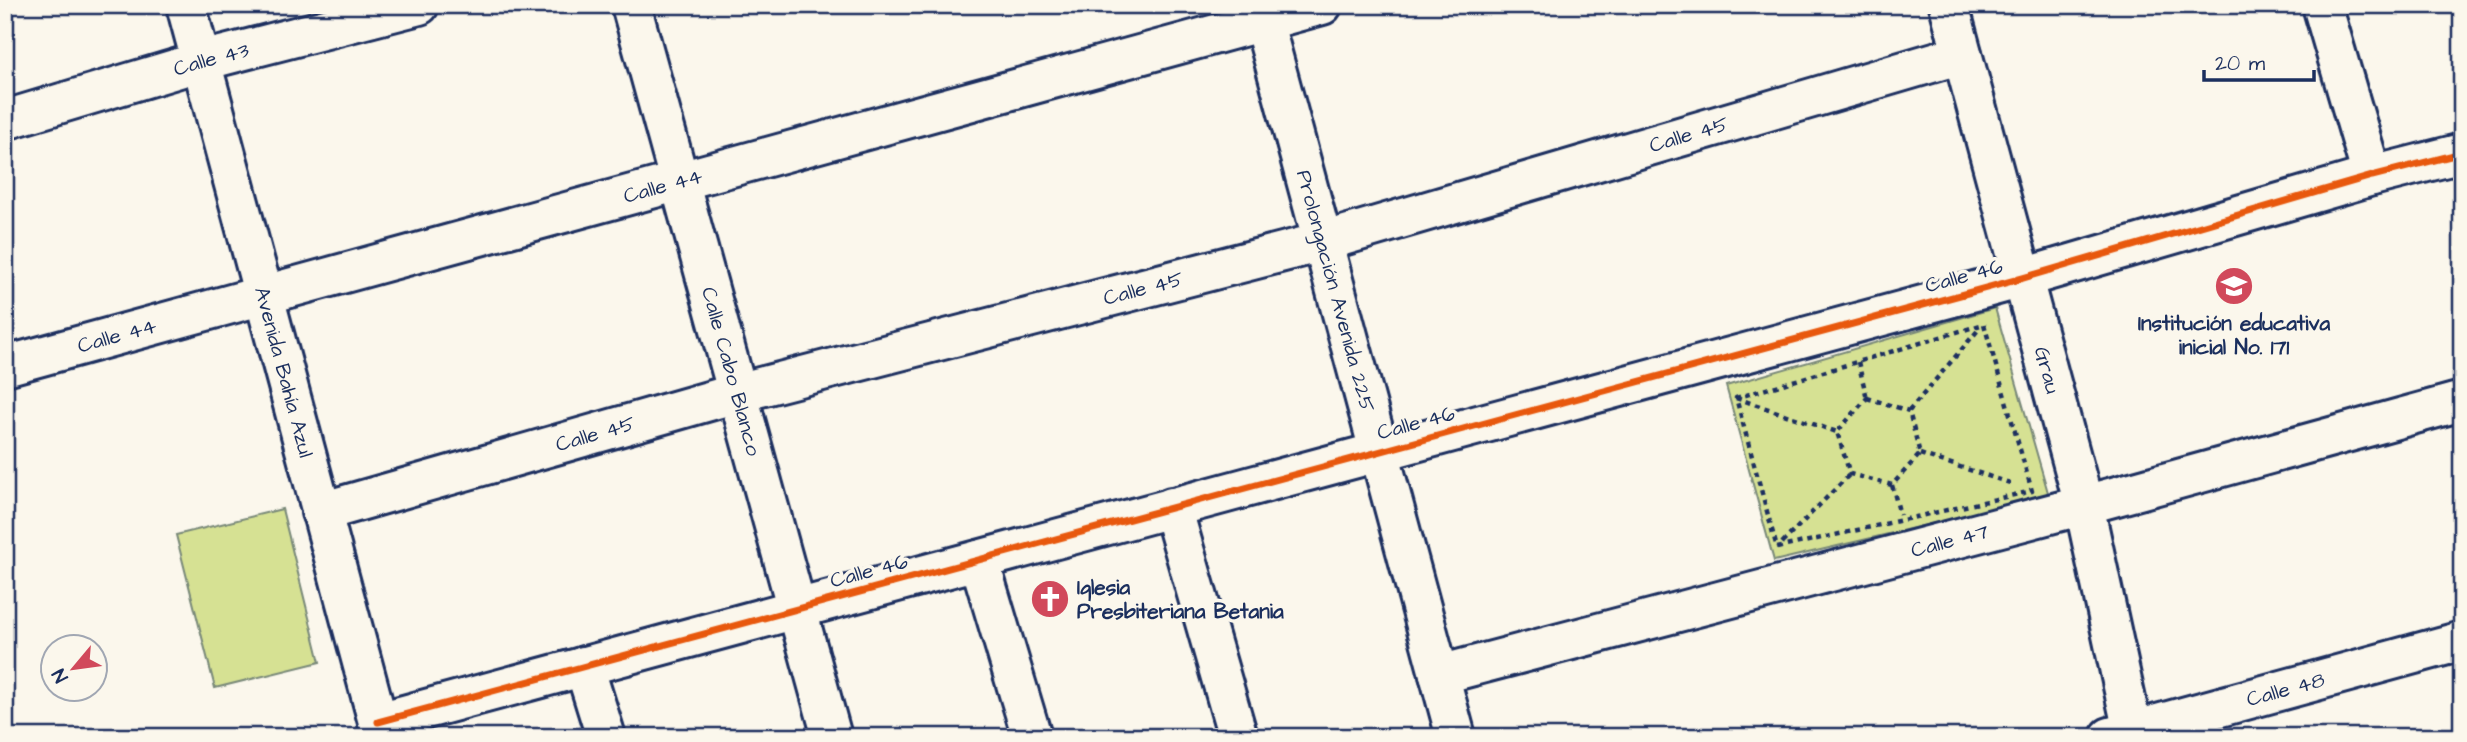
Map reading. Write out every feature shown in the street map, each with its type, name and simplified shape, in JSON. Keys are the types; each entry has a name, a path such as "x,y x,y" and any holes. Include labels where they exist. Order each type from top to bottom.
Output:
{"street":[{"name":"Avenida Bahía Azul","path":"186,5 380,729"},
{"name":"Calle 43","path":"5,120 202,61 419,5"},
{"name":"Calle Cabo Blanco","path":"631,5 832,737"},
{"name":"Calle 44","path":"5,366 679,182 1261,13 1322,5"},
{"name":"Grau","path":"1949,5 1962,54 2009,281 2059,502 2126,735"},
{"path":"2322,5 2372,176"},
{"name":"Prolongación Avenida 225","path":"1261,13 1455,737"},
{"name":"Calle 45","path":"321,512 737,393 1322,242 1962,54"},
{"name":"Calle 46","path":"380,729 584,666 2009,281 2372,176 2462,153"},
{"name":"Calle 47","path":"1439,675 2059,502 2462,401"},
{"path":"1172,507 1238,737"},
{"path":"979,560 1031,737"},
{"name":"Calle 48","path":"2126,735 2462,641"},
{"path":"584,666 606,737"}],"path":[{"path":"1909,411 1984,324 2009,281"},
{"path":"1736,398 1984,324"},
{"path":"1984,324 2059,502"},
{"path":"1857,362 1867,398"},
{"path":"1736,398 1837,432"},
{"path":"1736,398 1777,548"},
{"path":"1867,398 1909,411"},
{"path":"1837,432 1867,398"},
{"path":"1909,411 1920,454"},
{"path":"1837,432 1850,474"},
{"path":"1920,454 2059,502"},
{"path":"1892,485 1920,454"},
{"path":"1777,548 1850,474"},
{"path":"1850,474 1892,485"},
{"path":"1892,485 1901,520"},
{"path":"1777,548 1901,520 2059,502"}],"green space":[{"path":"1995,308 2049,496 1774,561 1726,386"},
{"path":"282,509 320,662 215,688 176,535"}],"cycle path":[{"path":"378,722 2023,278 2372,176 2462,153"}],"place":[{"name":"Institución educativa inicial No. 171","path":"2234,286"},
{"name":"Iglesia Presbiteriana Betania","path":"1050,599"}]}
